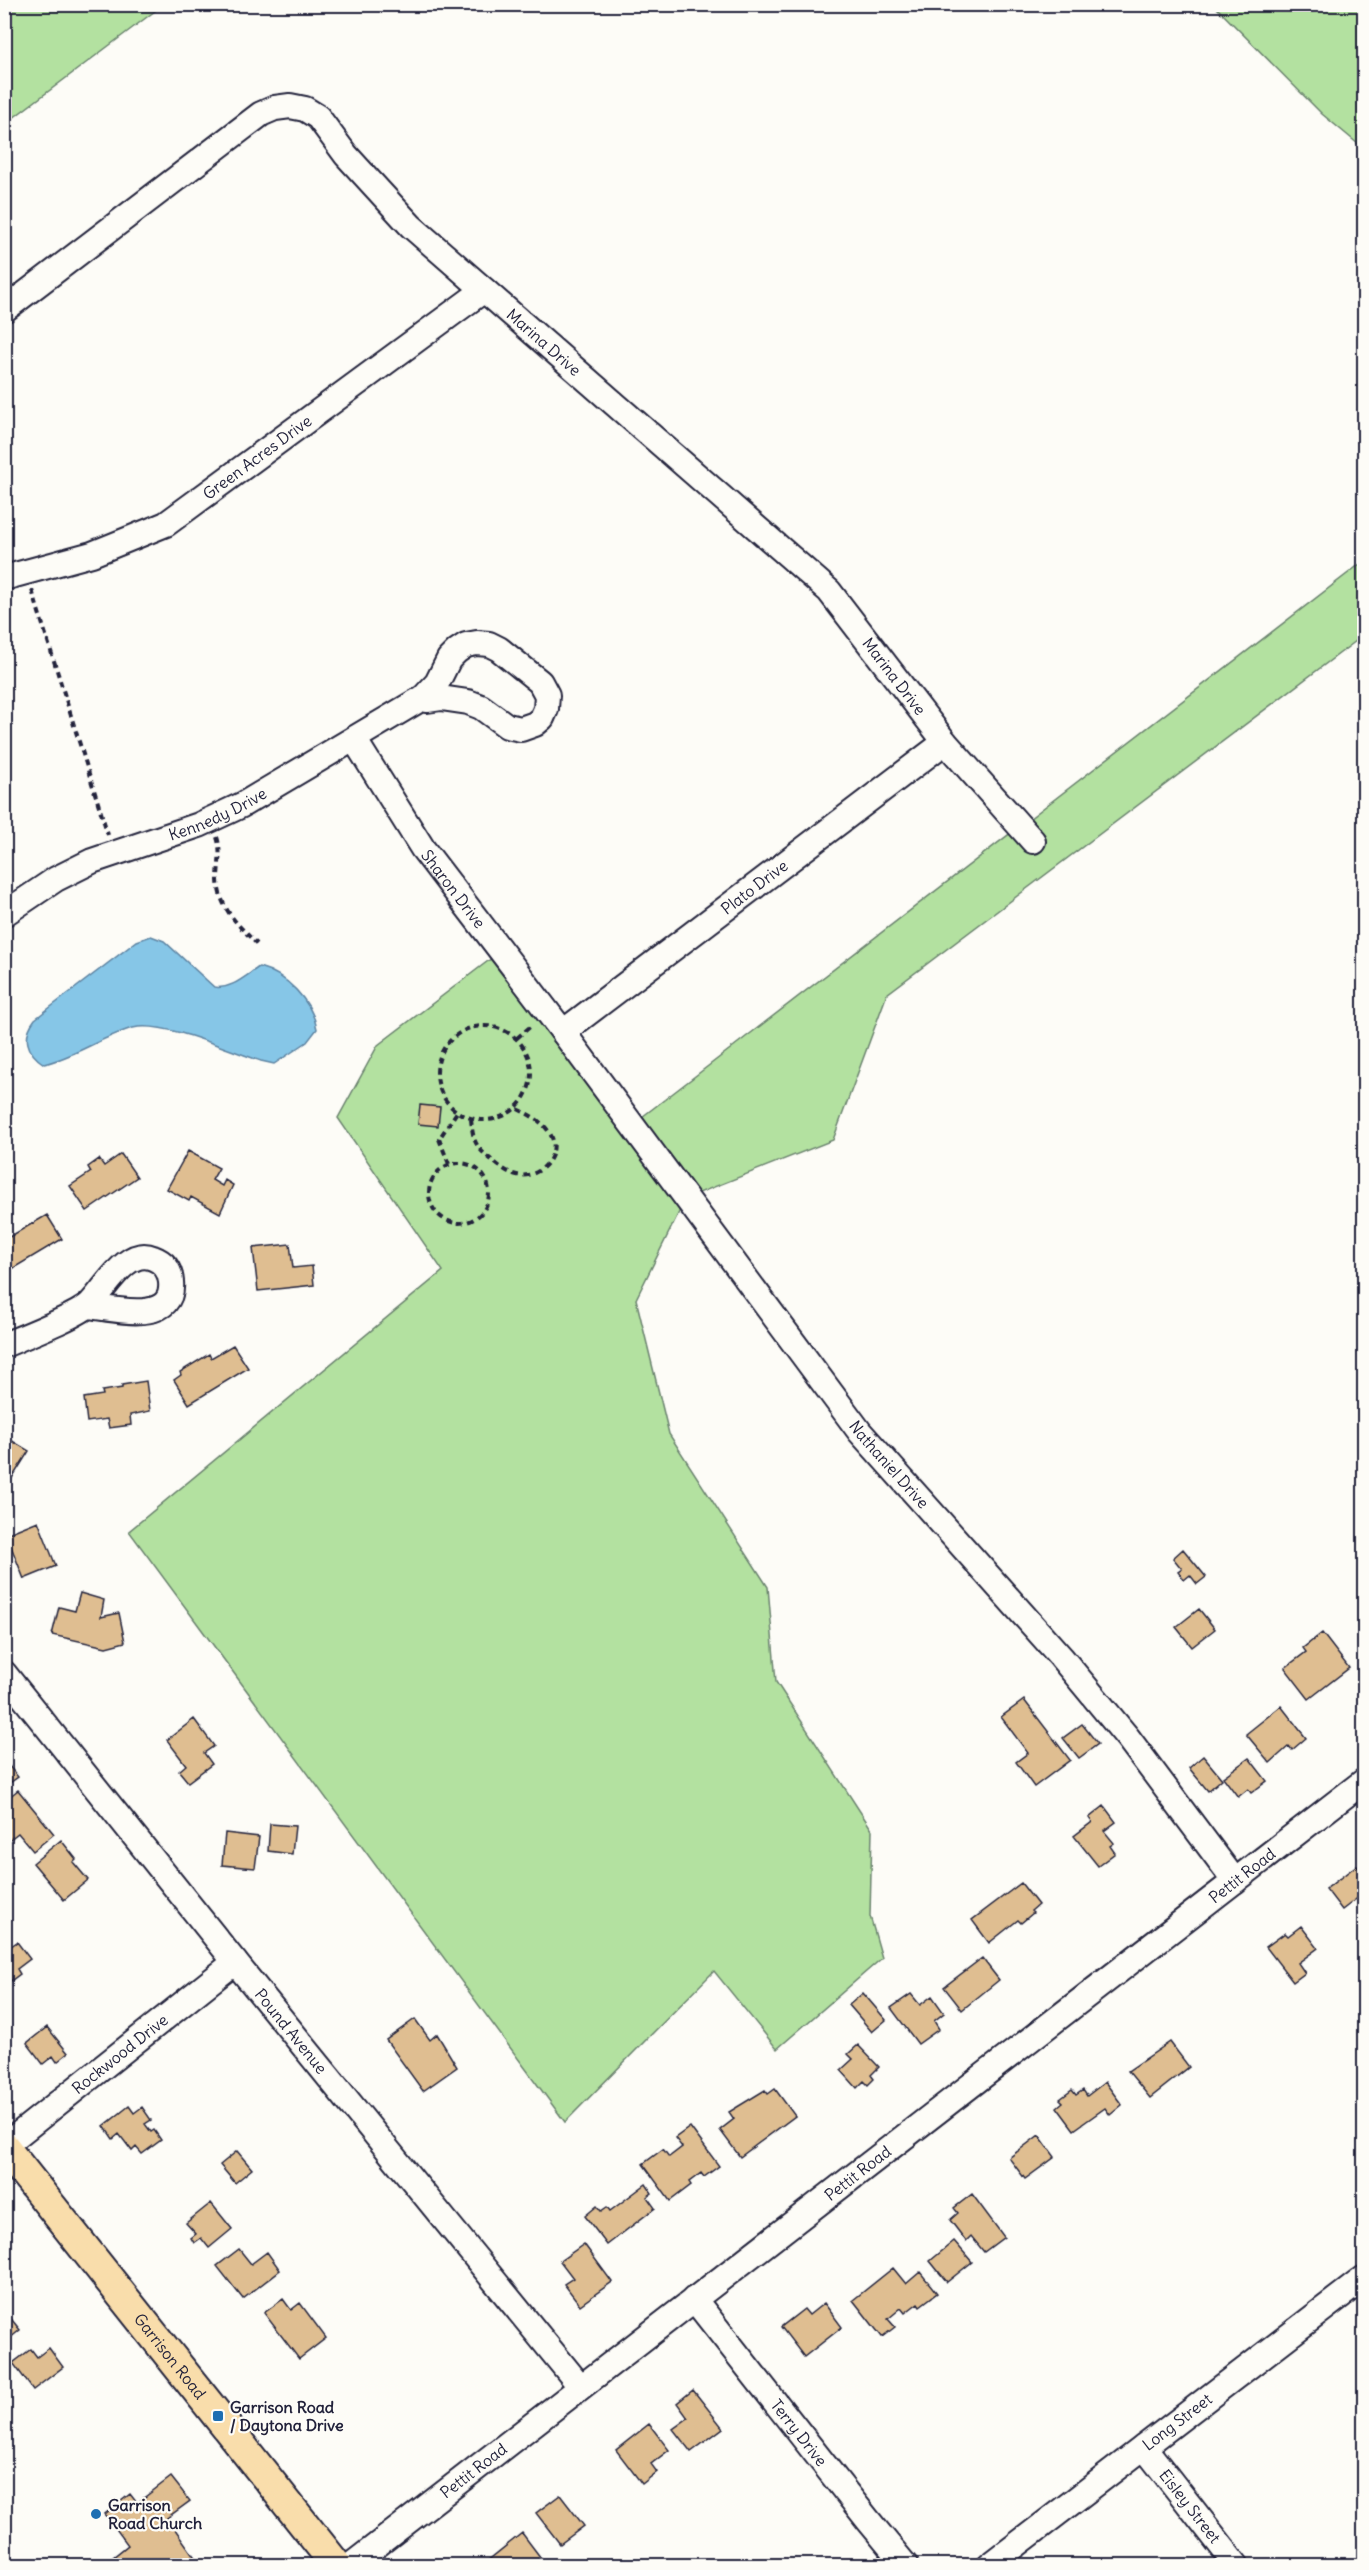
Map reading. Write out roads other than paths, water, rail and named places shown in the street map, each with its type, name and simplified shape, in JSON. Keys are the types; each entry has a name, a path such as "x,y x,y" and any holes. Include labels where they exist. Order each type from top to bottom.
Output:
{"main road":[{"name":"Garrison Road","path":"4,2146 337,2565"}],"street":[{"name":"Marina Drive","path":"4,310 261,114 275,108 290,106 305,110 324,122 346,155 411,226 829,591 945,741 1033,841"},
{"name":"Green Acres Drive","path":"11,574 92,554 166,524 484,290"},
{"name":"Kennedy Drive","path":"4,914 56,879 92,861 212,819 242,806 424,697 437,683 457,651 466,645 489,644 499,649 540,682 547,695 546,709 542,718 535,724 522,729 507,726 481,707 468,702 441,698 427,700 424,697"},
{"name":"Sharon Drive","path":"354,739 423,849 563,1032"},
{"name":"Plato Drive","path":"563,1032 945,741"},
{"name":"Nathaniel Drive","path":"563,1032 860,1432 1061,1657 1128,1738 1235,1881"},
{"path":"4,1345 89,1306"},
{"name":"Pound Avenue","path":"4,1673 235,1962 580,2386"},
{"name":"Pettit Road","path":"350,2565 1365,1781"},
{"name":"Rockwood Drive","path":"4,2146 235,1962"},
{"name":"Long Street","path":"989,2565 1365,2278"},
{"name":"Terry Drive","path":"694,2299 906,2565"},
{"name":"Eisley Street","path":"1144,2447 1237,2565"}],"water":[{"path":"151,936 164,941 214,987 232,984 259,967 279,976 304,999 310,1008 317,1029 307,1042 274,1064 179,1032 146,1027 133,1028 111,1036 55,1061 44,1064 38,1059 30,1049 27,1038 35,1019 137,941"}],"place":[{"name":"Garrison Road / Daytona Drive","path":"218,2416"},
{"name":"Garrison Road Church","path":"96,2514"}]}
